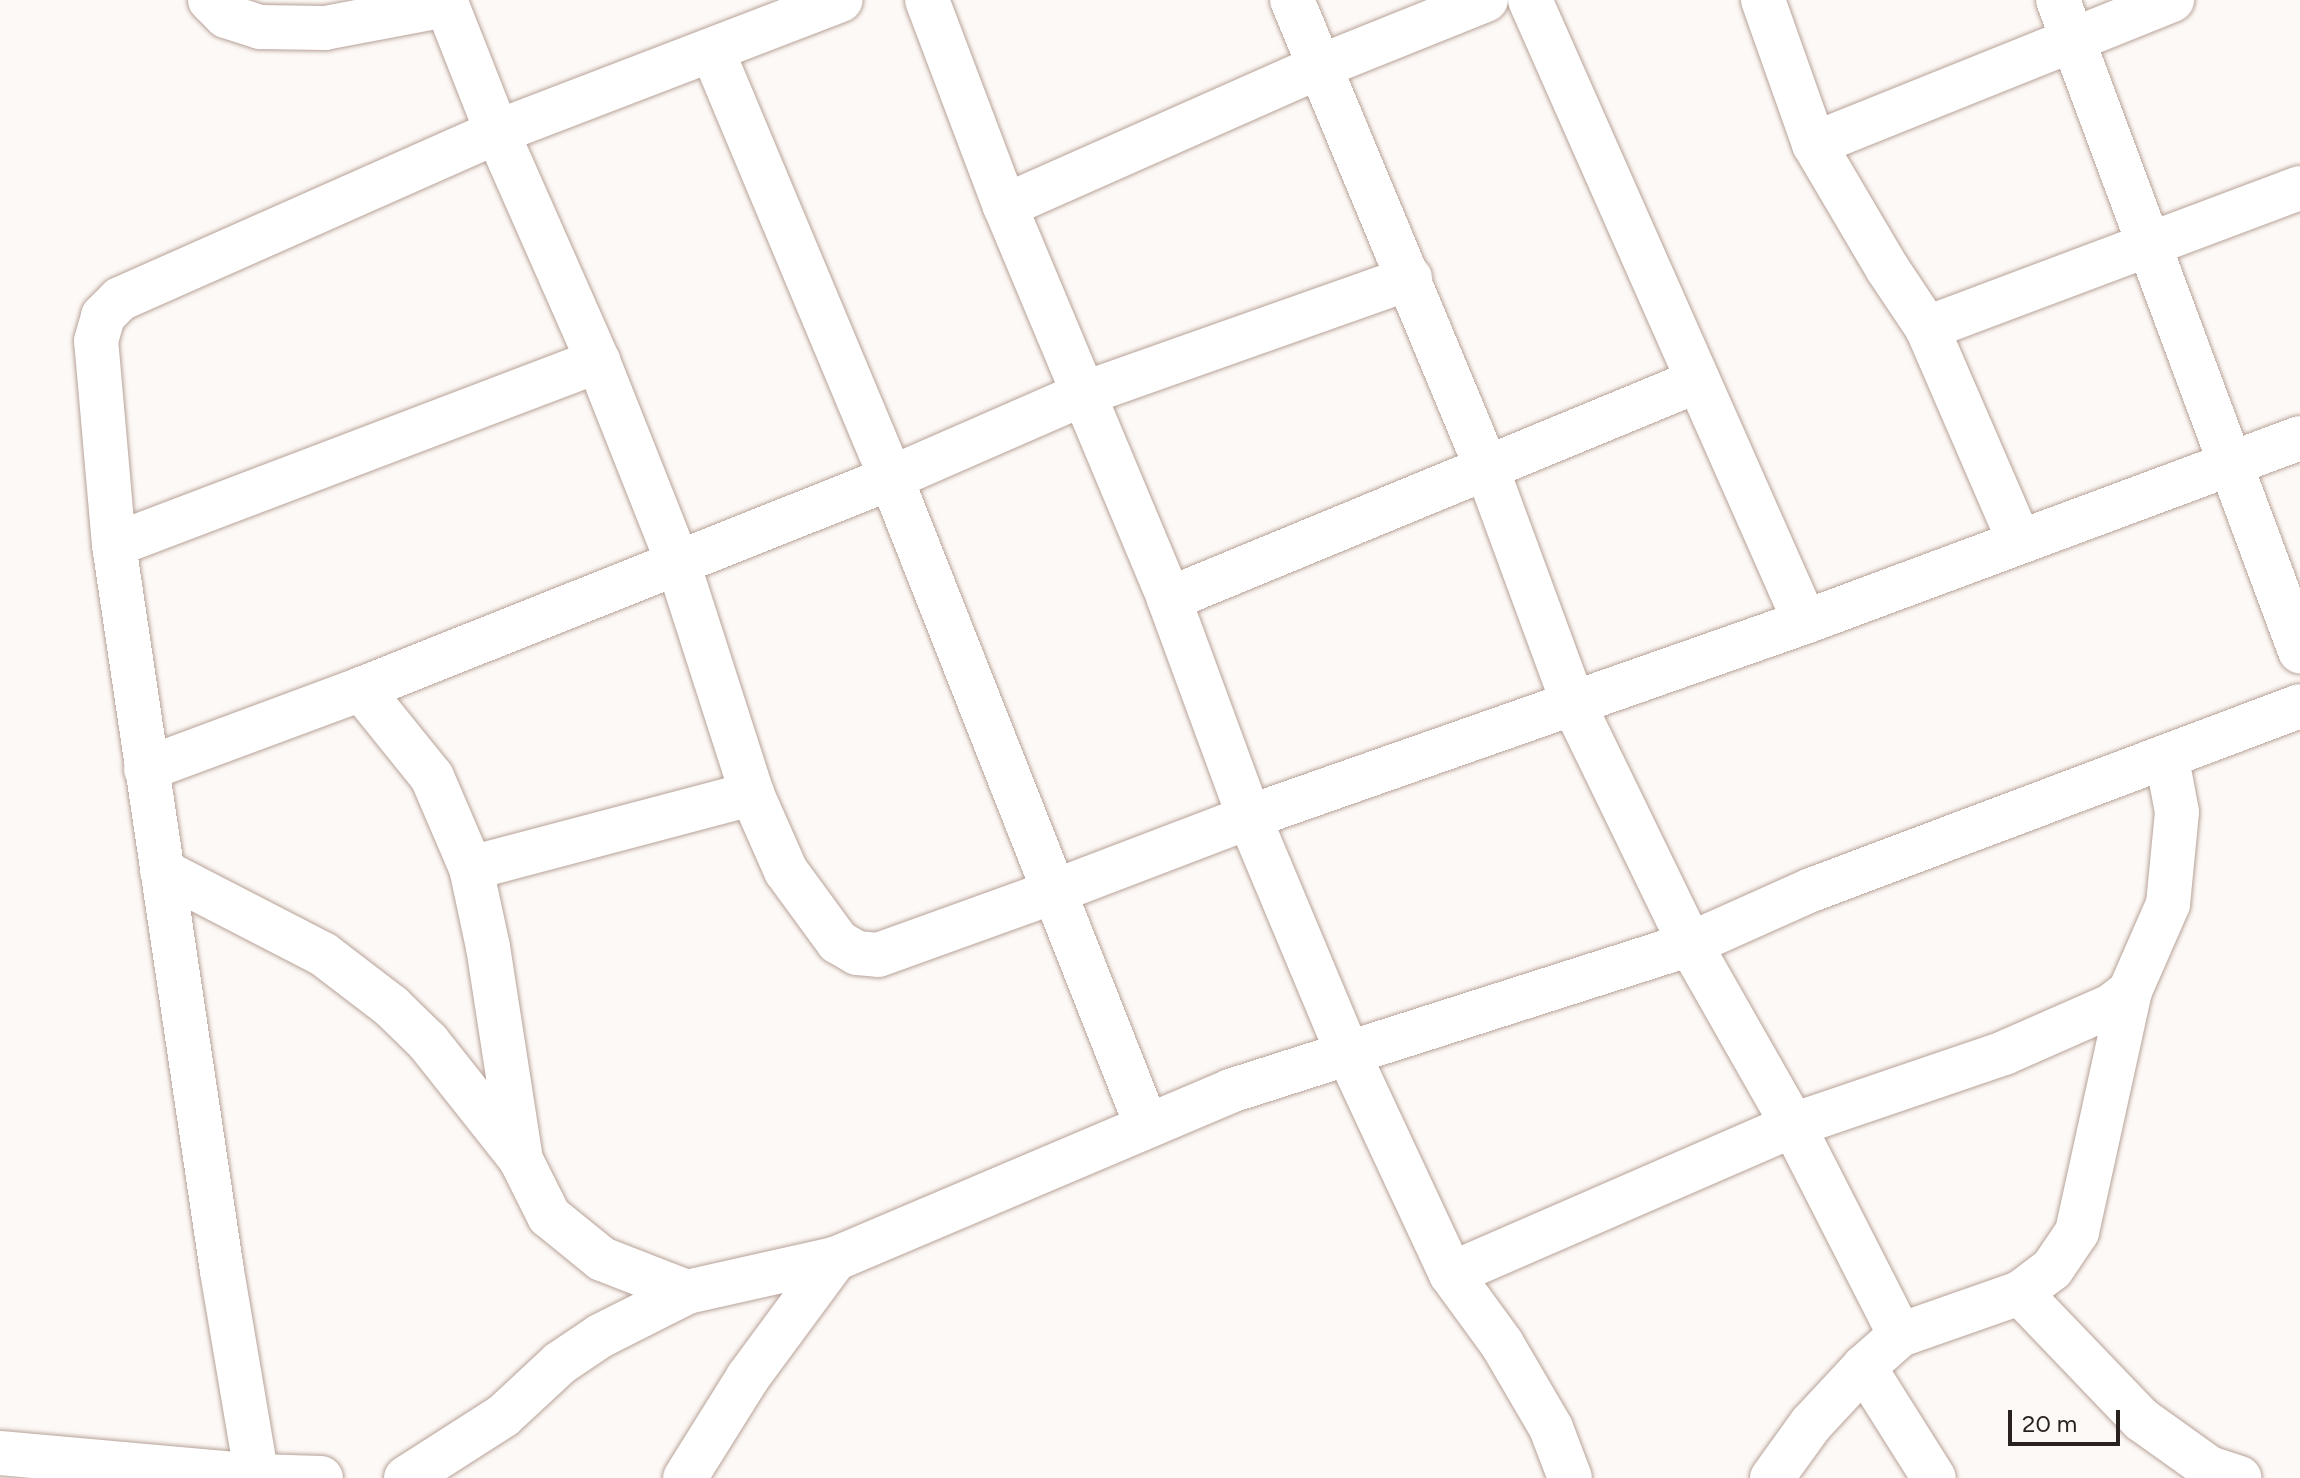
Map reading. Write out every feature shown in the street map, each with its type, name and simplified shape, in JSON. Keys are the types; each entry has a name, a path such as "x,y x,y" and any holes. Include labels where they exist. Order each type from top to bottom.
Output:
{"street":[{"path":"210,0 226,16 260,27 325,28 446,2 497,132 598,361 678,563 752,794 786,871 838,942 857,953 878,955 1249,817 1805,622 2300,438"},
{"path":"257,1477 114,545 96,341 103,316 120,299 497,132 840,0"},
{"path":"927,0 1005,206 1169,599 1249,817 1347,1051 1451,1274 1502,1344 1551,1428 1570,1478"},
{"path":"1292,0 1487,469 1574,705 1690,944 1793,1125 1900,1335"},
{"path":"1005,206 1319,67 1486,0"},
{"path":"1530,0 1805,622"},
{"path":"1763,0 1814,144 1887,268 1927,328 2019,541"},
{"path":"2058,0 2233,463 2300,651"},
{"path":"1814,144 2172,0"},
{"path":"712,50 891,478 1146,1124"},
{"path":"1927,328 2300,188"},
{"path":"146,769 361,689 891,478 1083,394 1410,278"},
{"path":"114,545 598,361"},
{"path":"1169,599 1697,381"},
{"path":"361,689 432,777 471,868 488,947 521,1160"},
{"path":"406,1478 503,1416 560,1363 600,1336 687,1292 835,1259 1146,1124 1347,1051 1473,1016 1690,944 1811,890 2167,759 2300,706"},
{"path":"1772,1478 1811,1424 1864,1367 1900,1335 2020,1293 2052,1269 2077,1232 2130,991 2168,904 2177,812 2167,759"},
{"path":"471,868 752,794"},
{"path":"162,871 323,954 391,1006 428,1042 521,1160 549,1216 602,1259 687,1292"},
{"path":"1451,1274 1793,1125 2004,1053 2111,1006 2130,991"},
{"path":"685,1478 748,1377 835,1259"},
{"path":"2020,1293 2142,1420 2209,1468 2239,1478"},
{"path":"1864,1367 1934,1478"},
{"path":"0,1453 257,1477 321,1478"}]}
